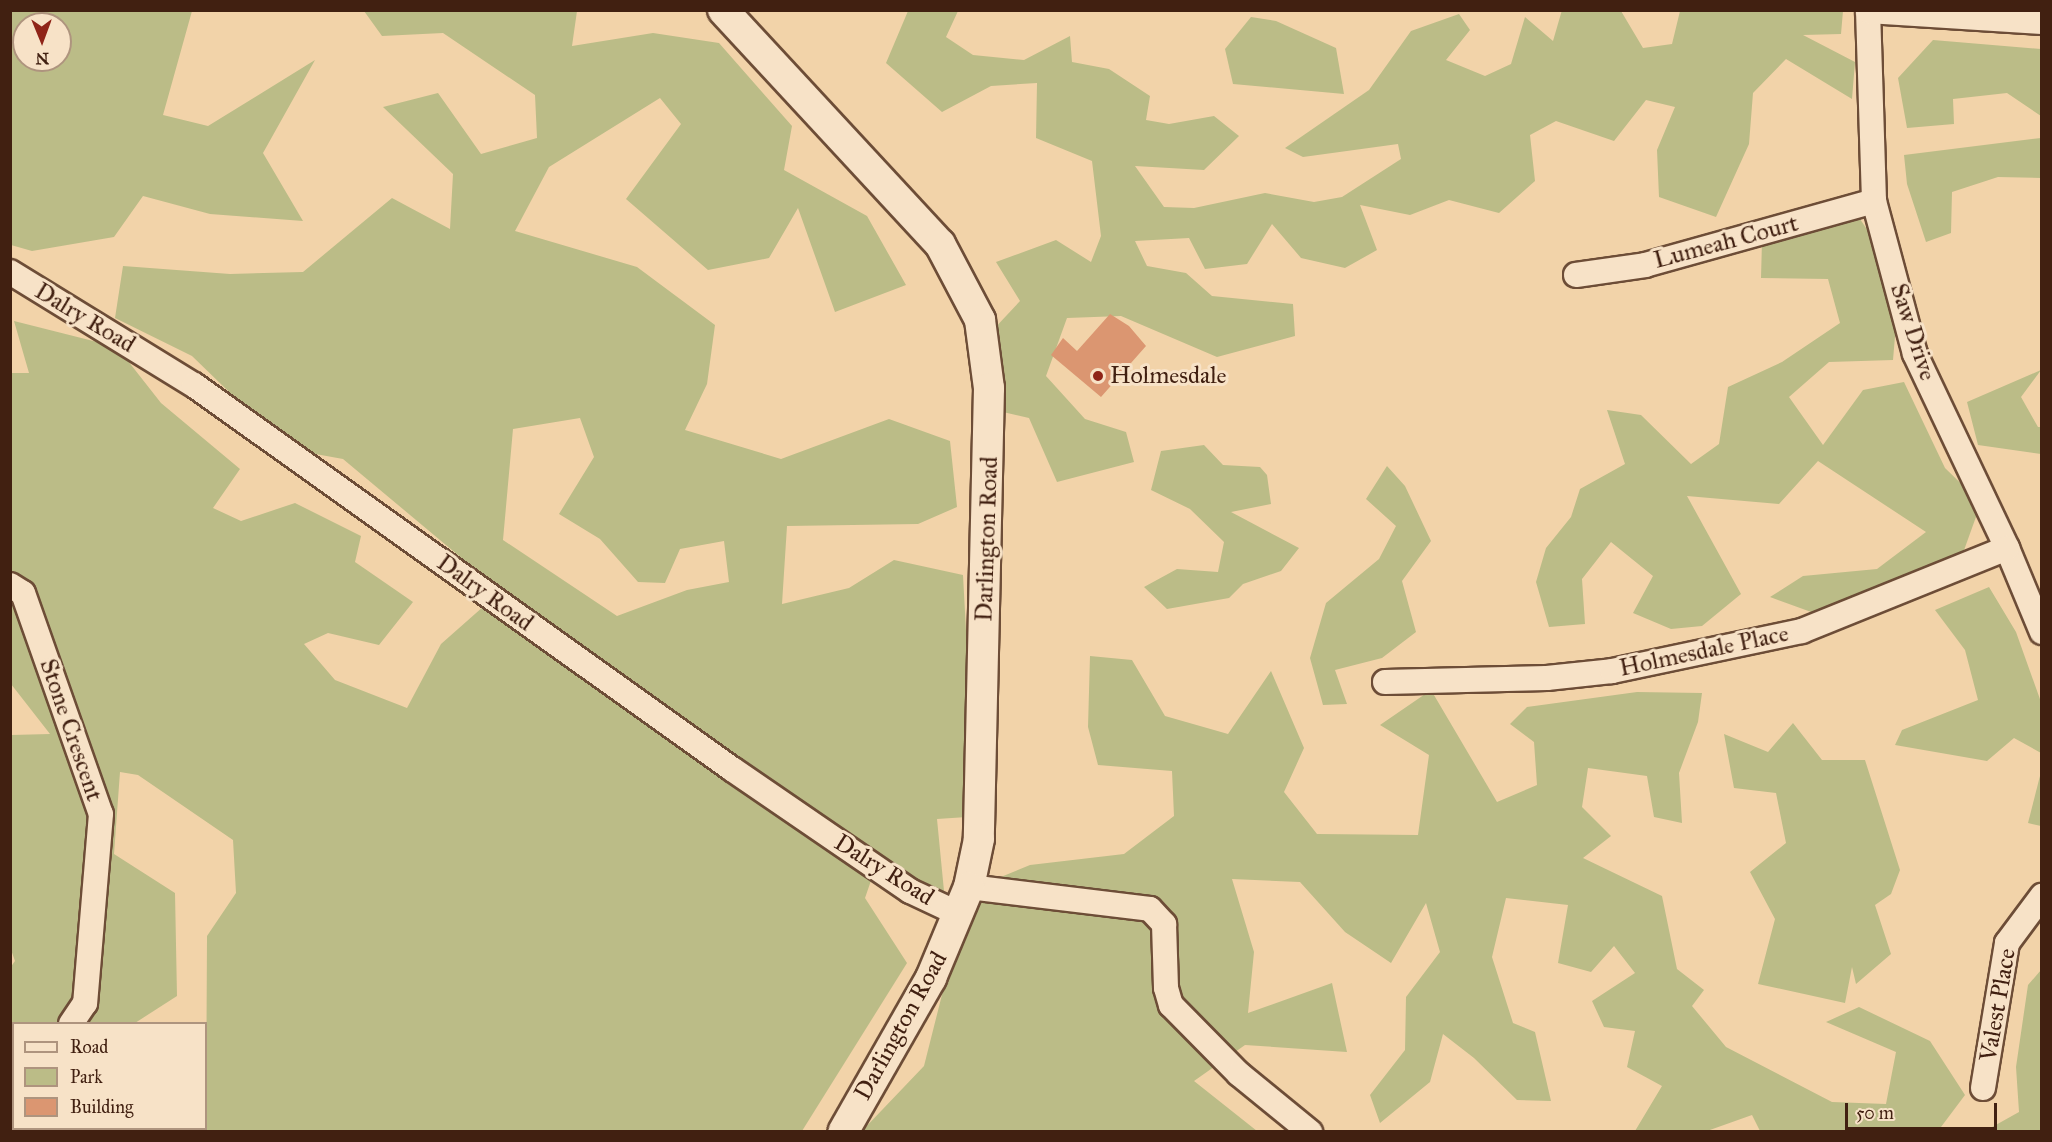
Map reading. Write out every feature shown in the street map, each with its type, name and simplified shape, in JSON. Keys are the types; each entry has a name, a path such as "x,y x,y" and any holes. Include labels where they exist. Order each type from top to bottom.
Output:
{"street":[{"name":"Darlington Road","path":"723,10 940,244 980,320 989,388 989,504 982,580 985,698 979,839 969,887 931,978 843,1131"},
{"path":"1868,11 2042,22"},
{"name":"Saw Drive","path":"1868,11 1874,201 1915,354 2007,548 2042,632"},
{"name":"Lumeah Court","path":"1576,275 1645,265 1874,201"},
{"name":"Dalry Road","path":"10,272 194,384 732,769 910,891 959,914"},
{"name":"Holmesdale Place","path":"1385,682 1547,678 1601,672 1791,633 2007,548"},
{"name":"Stone Crescent","path":"10,585 23,593 101,814 85,1003 72,1022"},
{"name":"Dalry Road","path":"969,887 1150,909 1164,924 1166,988 1171,1005 1239,1074 1310,1131"},
{"name":"Valest Place","path":"1983,1088 2007,943 2042,896"}],"green space":[{"path":"11,10 192,11 163,115 208,126 315,60 263,153 303,221 210,214 143,196 114,237 32,251 11,245"},
{"path":"1562,10 1621,11 1643,48 1672,44 1680,11 1843,11 1841,34 1803,35 1855,62 1852,99 1786,59 1753,93 1749,144 1716,217 1659,197 1657,150 1675,107 1646,100 1614,141 1556,121 1530,135 1535,181 1499,213 1449,200 1410,215 1360,205 1377,250 1345,268 1301,258 1272,224 1247,264 1205,269 1189,238 1135,241 1147,266 1186,273 1212,296 1293,304 1295,336 1217,357 1121,316 1067,318 1046,376 1085,419 1126,432 1134,462 1057,482 1029,418 1003,412 991,332 1020,301 996,262 1056,240 1091,262 1101,236 1092,161 1036,138 1037,83 991,86 942,112 886,63 908,11 958,11 946,37 973,55 1024,60 1070,36 1072,62 1109,69 1150,96 1146,120 1169,124 1214,116 1239,136 1204,170 1135,166 1164,207 1194,208 1265,193 1314,202 1342,197 1401,159 1398,144 1303,157 1285,148 1369,90 1411,31 1459,14 1470,30 1446,60 1485,76 1511,64 1525,17 1553,41"},
{"path":"364,11 577,11 572,46 653,33 719,43 792,126 784,170 867,216 906,285 835,312 798,208 769,258 708,270 626,199 681,124 660,98 549,167 515,231 637,267 715,325 707,384 685,430 781,459 889,419 950,441 957,507 918,524 787,526 782,604 849,588 894,560 963,575 968,668 967,817 937,819 944,891 875,869 865,898 907,963 802,1131 11,1131 10,968 15,961 10,947 11,735 50,734 11,684 11,373 29,373 14,321 117,347 161,403 240,469 213,508 241,521 295,503 361,536 355,562 413,602 379,645 328,633 304,644 335,680 407,708 441,644 501,591 343,459 288,449 192,356 115,318 123,266 230,274 303,272 392,198 450,229 453,174 383,107 438,93 481,154 537,138 535,95 443,33 382,36","holes":["580,418 594,457 559,514 600,539 638,582 665,583 680,549 724,541 729,582 687,590 617,616 503,540 513,429","120,772 138,775 233,840 236,893 207,936 207,1130 12,1130 12,1022 137,1022 177,996 175,893 114,854"]},
{"path":"1251,17 1276,21 1336,48 1344,94 1233,84 1225,49"},
{"path":"1933,40 2041,49 2041,116 2007,93 1953,99 1954,124 1907,128 1898,78"},
{"path":"2041,138 2041,178 1998,177 1952,192 1951,233 1926,242 1907,184 1904,155"},
{"path":"1856,213 1878,246 1897,313 1893,360 1829,362 1789,397 1823,445 1863,390 1904,382 1945,468 1981,503 1954,578 1864,592 1836,621 1770,597 1803,576 1877,569 1926,532 1818,461 1779,504 1687,496 1741,594 1702,626 1671,629 1633,613 1653,576 1611,542 1582,579 1585,624 1549,627 1536,582 1546,548 1571,517 1580,489 1625,464 1607,410 1641,415 1691,464 1719,444 1728,387 1782,362 1840,323 1828,279 1761,278 1762,241"},
{"path":"2041,370 2021,397 2038,427 2041,427 2041,454 1978,445 1967,402"},
{"path":"1204,445 1223,465 1260,467 1267,475 1271,504 1231,512 1299,548 1281,571 1243,584 1229,598 1167,609 1144,587 1177,569 1218,572 1224,542 1190,509 1151,490 1161,451"},
{"path":"1387,466 1405,486 1431,541 1402,581 1416,632 1382,658 1335,670 1347,704 1323,705 1310,658 1326,603 1379,559 1396,526 1366,499"},
{"path":"1989,587 2016,632 2041,702 2041,753 2014,738 1987,761 1895,745 1902,730 1978,700 1965,650 1935,610"},
{"path":"1090,656 1132,660 1165,716 1228,734 1271,671 1304,748 1284,792 1317,834 1418,835 1429,755 1380,725 1431,690 1497,802 1537,785 1534,742 1510,724 1527,707 1637,692 1702,693 1698,722 1679,773 1682,823 1654,817 1647,776 1588,768 1582,807 1611,836 1583,858 1662,896 1677,969 1704,990 1692,1006 1726,1047 1832,1102 1886,1104 1896,1052 1826,1022 1859,1007 1930,1041 1965,1095 1938,1131 1760,1131 1752,1115 1707,1131 1635,1131 1662,1086 1627,1067 1635,1031 1604,1027 1592,1001 1635,973 1614,946 1591,972 1558,963 1568,905 1506,898 1492,957 1513,1023 1535,1032 1551,1101 1517,1100 1474,1058 1443,1034 1430,1082 1380,1123 1370,1095 1405,1050 1406,997 1440,952 1426,903 1391,963 1345,932 1300,882 1232,879 1254,952 1248,1013 1332,983 1347,1052 1245,1045 1194,1081 1257,1131 861,1132 924,1066 951,959 974,888 1030,865 1124,854 1174,816 1172,771 1098,765 1088,727"},
{"path":"1793,723 1822,760 1865,760 1900,870 1891,894 1875,905 1891,954 1856,984 1852,967 1845,1003 1758,984 1775,919 1750,872 1786,843 1776,793 1734,788 1724,734 1768,752"},
{"path":"2041,772 2042,826 2028,823"},
{"path":"2041,970 2041,1131 1985,1131 2019,1112 2016,1067 2028,985"}],"building":[{"name":"Holmesdale","path":"1110,314 1129,326 1146,346 1101,397 1051,355 1063,338 1077,351"}],"place":[{"name":"Holmesdale","path":"1098,376"}]}
